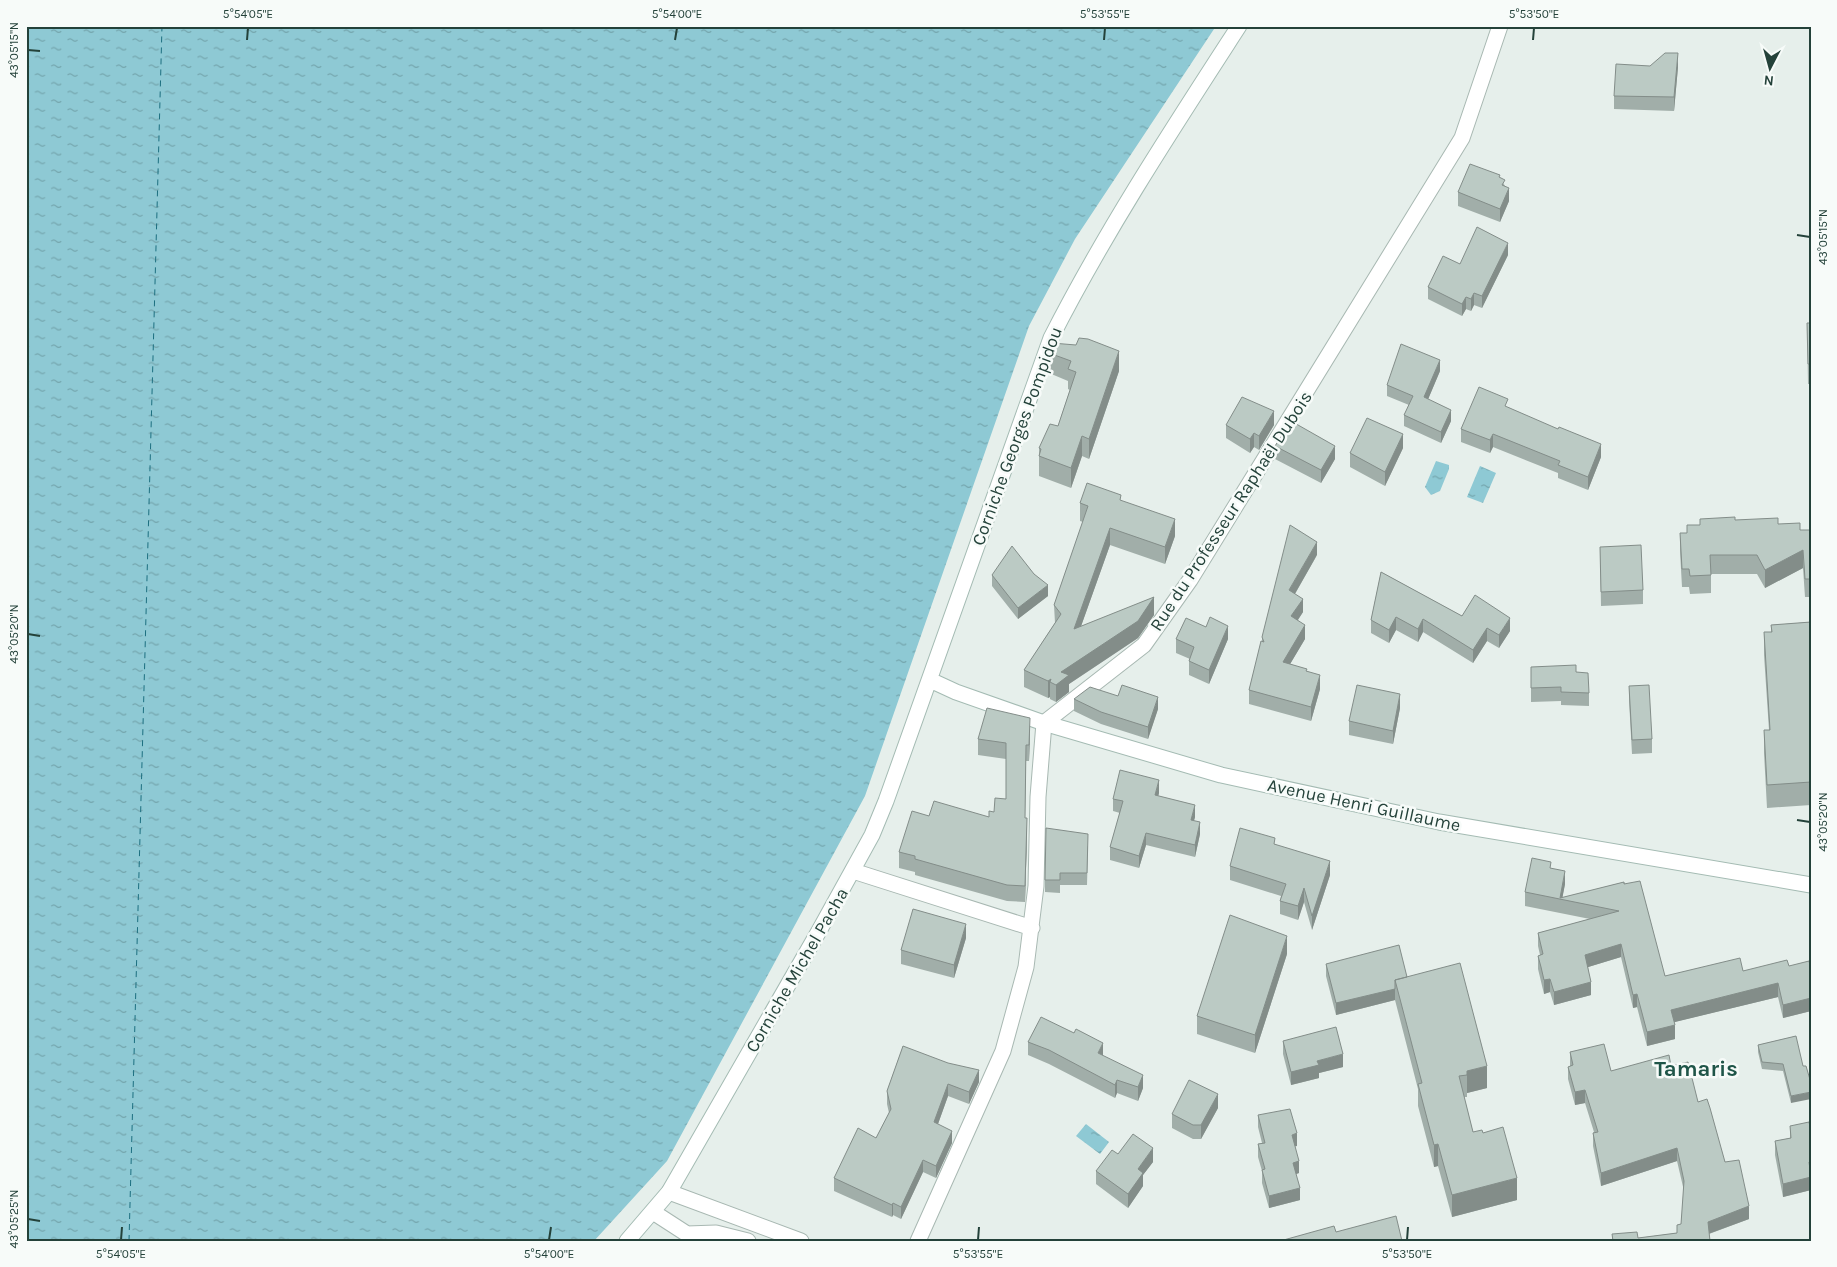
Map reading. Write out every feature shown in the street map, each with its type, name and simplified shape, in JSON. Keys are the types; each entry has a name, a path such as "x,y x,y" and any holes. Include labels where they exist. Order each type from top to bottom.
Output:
{"street":[{"name":"Corniche Georges Pompidou","path":"930,680 1051,338 1075,290 1239,26"},
{"name":"Rue du Professeur Raphaël Dubois","path":"1044,723 1144,645 1190,580 1462,138 1500,26"},
{"name":"Avenue Henri Guillaume","path":"930,680 956,692 1044,723 1221,775 1439,822 1811,885"},
{"name":"Corniche Michel Pacha","path":"627,1241 669,1192 872,835 930,680"},
{"path":"918,1241 1003,1051 1026,967 1036,886 1038,797 1044,723"},
{"path":"852,871 1032,928"},
{"path":"669,1192 801,1241"},
{"path":"653,1212 687,1234 716,1232 748,1241"}],"water":[{"path":"26,26 1216,26 1075,239 1029,326 865,796 667,1161 594,1241 26,1241"},
{"path":"1436,461 1449,465 1449,469 1440,491 1431,495 1425,487"},
{"path":"1480,466 1496,473 1483,503 1467,497"},
{"path":"1086,1124 1109,1142 1100,1154 1076,1136"}],"building":[{"path":"1665,53 1678,53 1674,97 1614,96 1616,64 1650,66"},
{"path":"1470,164 1500,175 1499,177 1505,180 1502,185 1509,188 1500,209 1458,192"},
{"path":"1477,227 1508,243 1482,296 1474,293 1471,299 1466,297 1462,304 1428,287 1443,256 1460,264"},
{"path":"1807,323 1811,323 1811,364 1808,364"},
{"path":"1079,338 1088,339 1119,351 1089,439 1082,436 1071,468 1039,456 1041,449 1039,448 1050,424 1058,426 1076,372 1068,369 1071,361 1049,353 1052,343 1076,345"},
{"path":"1401,344 1440,360 1424,397 1451,410 1441,432 1404,415 1413,396 1387,385"},
{"path":"1479,387 1508,399 1505,406 1558,429 1559,427 1601,444 1588,477 1558,465 1560,461 1493,434 1490,440 1461,429"},
{"path":"1242,397 1274,411 1259,436 1254,433 1250,439 1226,425"},
{"path":"1367,418 1403,434 1385,472 1350,453"},
{"path":"1291,421 1335,446 1321,470 1275,446"},
{"path":"1087,483 1121,495 1120,500 1175,519 1165,547 1110,528 1074,629 1154,597 1138,621 1061,672 1069,675 1056,685 1050,682 1051,679 1048,681 1024,670 1061,614 1054,605 1088,506 1080,503"},
{"path":"1735,517 1735,520 1778,518 1778,524 1800,523 1800,530 1811,530 1811,579 1805,579 1803,550 1765,570 1757,555 1710,555 1711,575 1690,576 1689,569 1682,569 1680,533 1687,533 1687,525 1700,525 1700,519"},
{"path":"1290,525 1317,542 1289,590 1303,599 1291,616 1305,625 1283,662 1320,675 1311,707 1249,690 1261,641 1264,642 1262,637"},
{"path":"1641,545 1643,590 1601,592 1600,547"},
{"path":"1012,546 1034,574 1048,585 1018,608 992,575"},
{"path":"1381,572 1462,616 1475,595 1510,618 1499,635 1487,628 1473,650 1423,619 1418,629 1396,617 1389,630 1371,620"},
{"path":"1210,617 1228,626 1209,670 1189,661 1194,647 1176,639 1186,618 1206,627"},
{"path":"1811,622 1811,782 1767,785 1764,730 1770,730 1764,632 1772,632 1771,625"},
{"path":"1576,665 1576,672 1588,673 1589,693 1561,692 1561,687 1531,688 1531,667"},
{"path":"1122,685 1158,697 1148,727 1101,712 1074,699 1090,687 1118,696"},
{"path":"1357,685 1400,694 1393,731 1349,721"},
{"path":"1649,685 1652,739 1632,740 1629,686"},
{"path":"987,708 1030,718 1029,745 1026,745 1025,818 1027,818 1025,886 1007,885 915,859 915,856 899,852 912,811 929,816 934,801 989,817 989,811 994,812 995,798 1006,799 1006,743 978,739"},
{"path":"1120,770 1159,780 1155,795 1195,805 1191,820 1200,822 1195,845 1146,833 1139,856 1110,847 1123,801 1113,799"},
{"path":"1046,828 1088,834 1087,873 1060,873 1060,880 1045,880"},
{"path":"1240,828 1275,838 1274,844 1330,861 1312,916 1304,888 1298,906 1280,901 1286,884 1230,866"},
{"path":"1532,858 1551,862 1550,868 1565,871 1560,898 1624,882 1624,884 1640,881 1665,976 1740,958 1743,971 1787,960 1789,966 1809,961 1811,969 1811,998 1783,1005 1778,983 1671,1010 1675,1025 1647,1032 1637,994 1633,995 1621,944 1585,955 1591,982 1554,992 1550,979 1544,980 1538,956 1543,954 1538,933 1619,911 1525,892"},
{"path":"913,909 966,924 954,965 901,950"},
{"path":"1230,915 1287,936 1255,1035 1197,1016"},
{"path":"1399,945 1407,977 1395,980 1395,989 1336,1003 1326,964"},
{"path":"1460,963 1487,1066 1467,1071 1467,1075 1459,1076 1473,1132 1482,1130 1483,1133 1503,1127 1517,1178 1452,1195 1438,1144 1434,1145 1418,1084 1422,1083 1395,980"},
{"path":"1041,1017 1074,1033 1076,1029 1103,1043 1098,1053 1143,1075 1138,1087 1117,1080 1115,1085 1049,1050 1028,1042"},
{"path":"1336,1027 1343,1054 1317,1061 1319,1065 1291,1072 1283,1041"},
{"path":"1796,1036 1803,1066 1806,1066 1811,1083 1811,1092 1791,1096 1783,1064 1762,1062 1758,1045"},
{"path":"1604,1044 1611,1071 1669,1055 1671,1066 1688,1062 1698,1102 1707,1099 1725,1162 1739,1160 1749,1206 1708,1222 1710,1241 1613,1241 1612,1234 1637,1232 1638,1238 1677,1233 1677,1225 1681,1224 1684,1181 1677,1148 1601,1173 1593,1133 1598,1132 1585,1090 1575,1092 1568,1067 1573,1065 1570,1052"},
{"path":"903,1046 948,1063 979,1070 969,1092 948,1084 934,1122 952,1131 936,1166 923,1160 901,1207 893,1203 892,1205 834,1178 858,1128 876,1138 891,1109 887,1091"},
{"path":"1189,1080 1218,1094 1201,1125 1193,1125 1172,1114"},
{"path":"1290,1109 1297,1133 1292,1135 1299,1161 1293,1163 1300,1188 1269,1196 1262,1170 1265,1169 1258,1144 1265,1143 1258,1115"},
{"path":"1809,1122 1811,1131 1811,1162 1809,1162 1811,1177 1783,1184 1775,1141 1791,1138 1790,1126"},
{"path":"1133,1134 1153,1148 1138,1169 1143,1173 1128,1194 1096,1171 1112,1150 1118,1154"},
{"path":"1396,1216 1402,1241 1280,1241 1334,1226 1336,1232"}],"ferry route":[{"path":"129,1241 162,26"}],"district":[{"name":"Tamaris","path":"1696,1069"}]}
